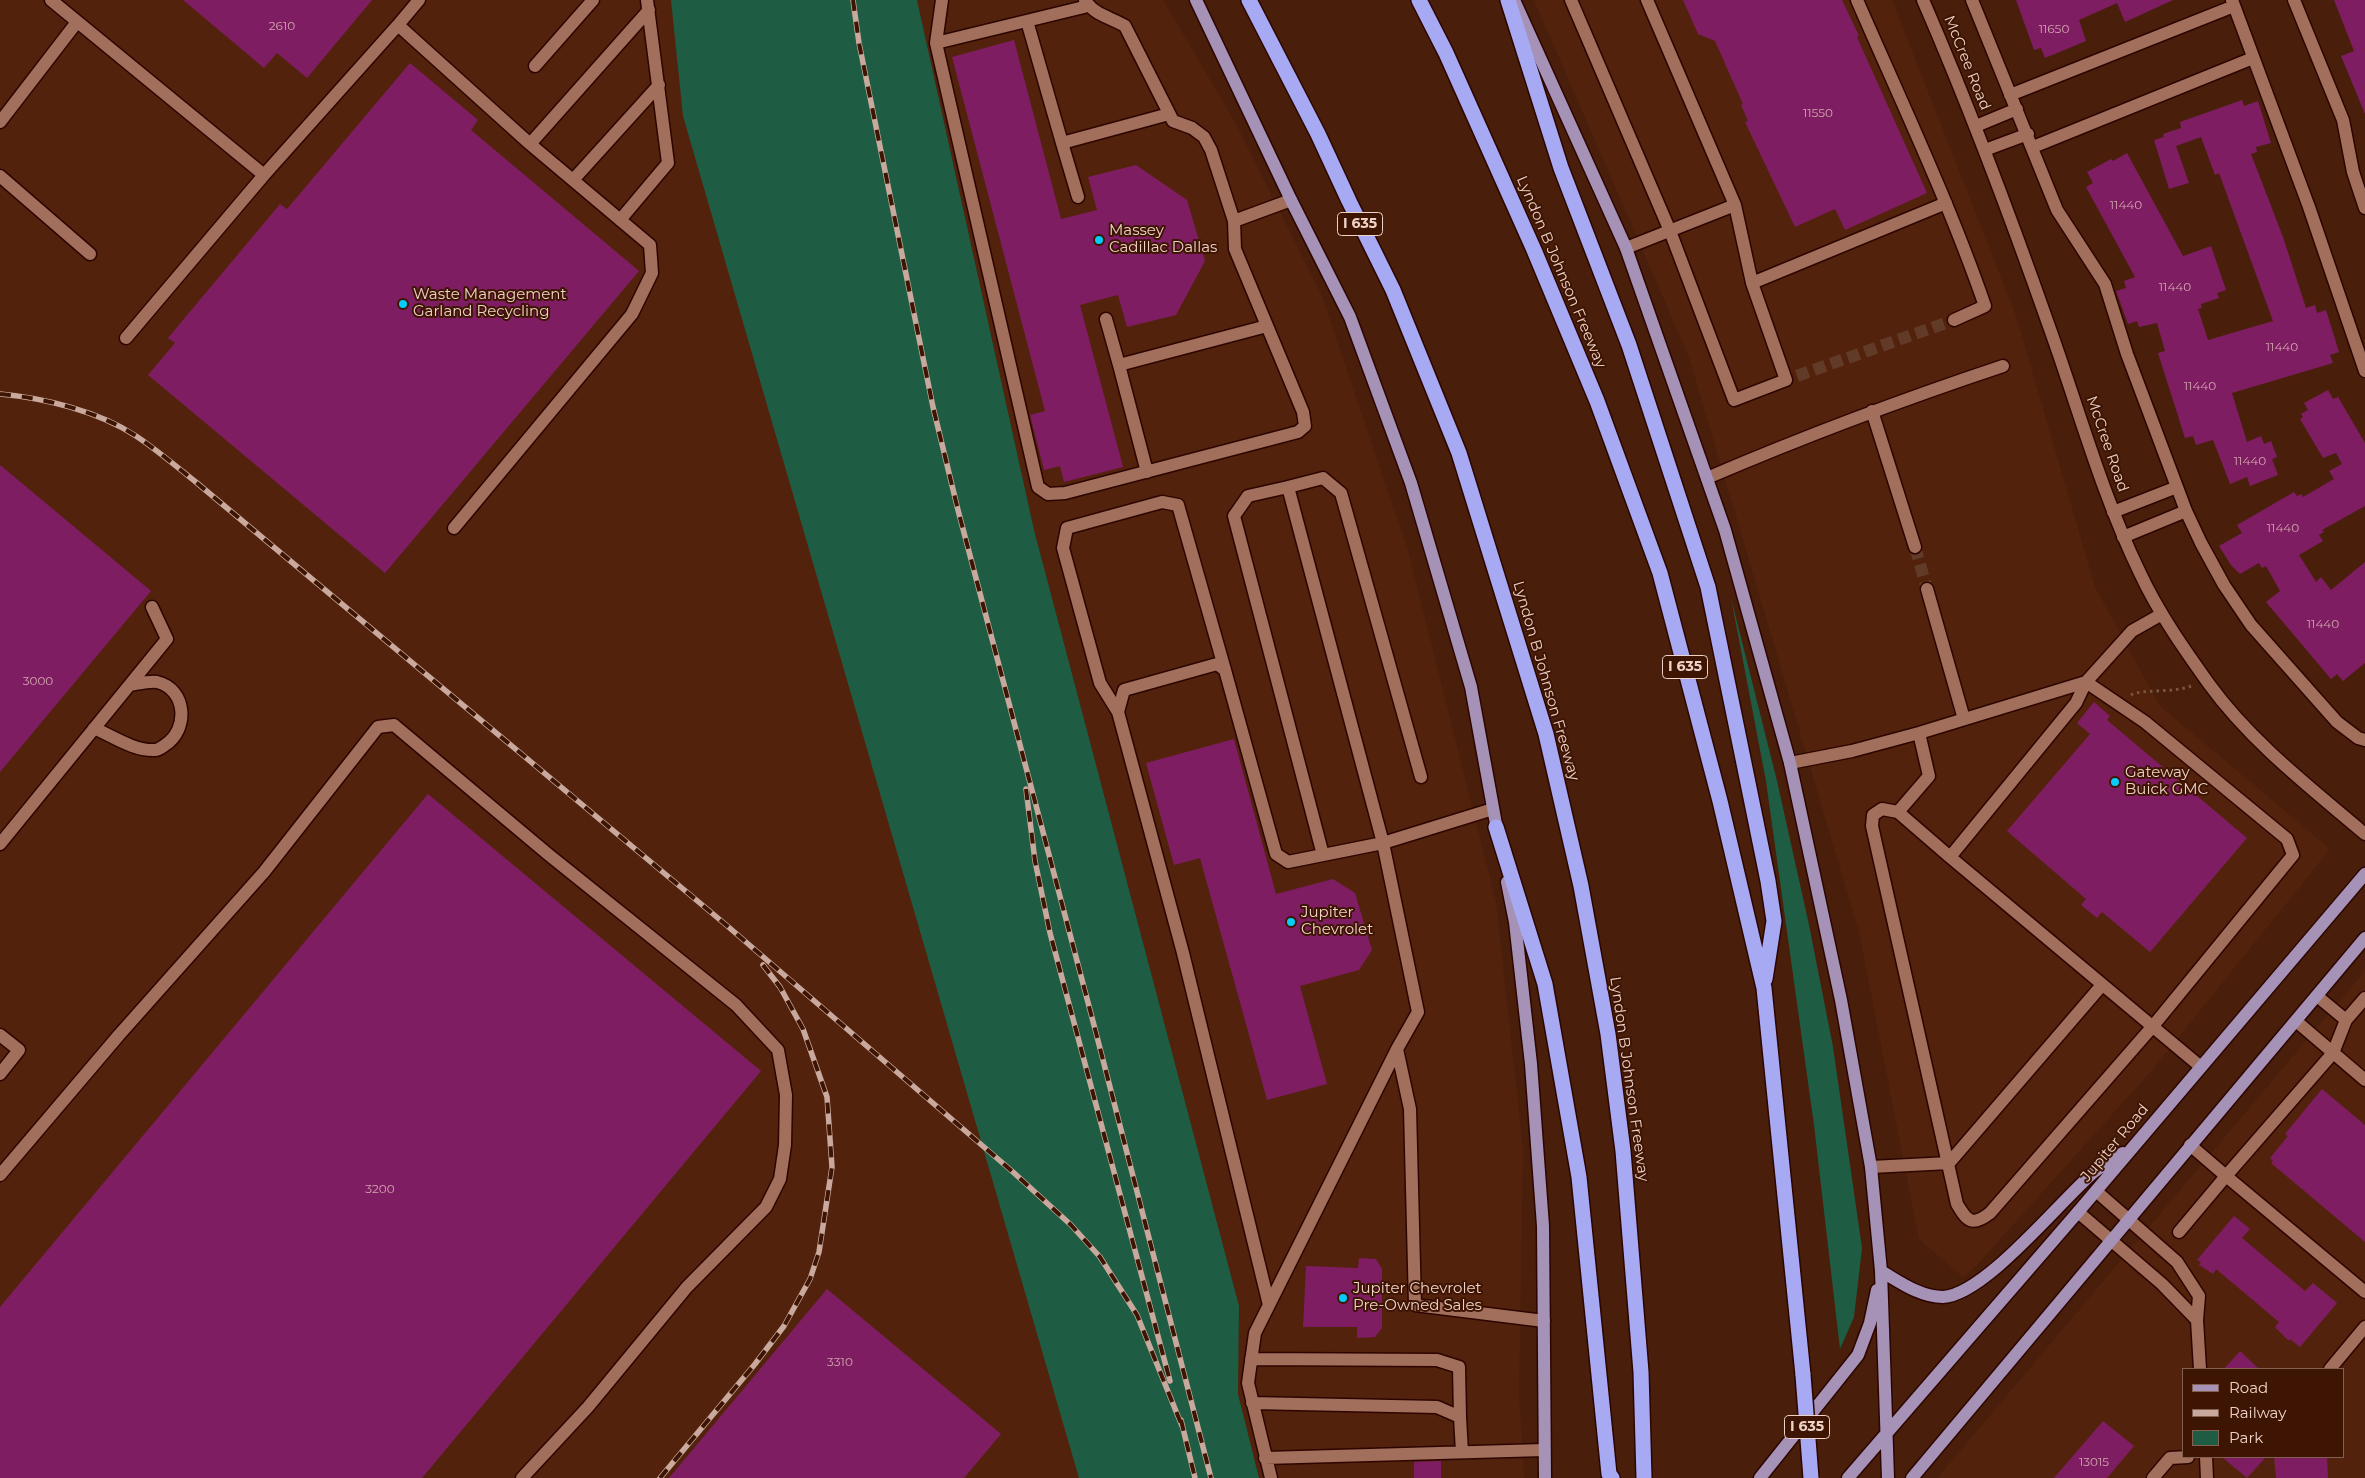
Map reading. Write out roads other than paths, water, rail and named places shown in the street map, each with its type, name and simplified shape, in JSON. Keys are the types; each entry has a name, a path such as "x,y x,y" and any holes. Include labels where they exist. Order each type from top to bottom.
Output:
{"highway":[{"name":"Lyndon B Johnson Freeway","path":"1249,0 1301,98 1393,290 1459,453 1546,734 1581,886 1608,1034 1624,1160 1641,1372 1644,1478"},
{"name":"Lyndon B Johnson Freeway","path":"1419,0 1446,53 1534,250 1597,401 1660,573 1720,801 1764,988 1803,1375 1811,1478"},
{"path":"1508,0 1561,168 1629,345 1708,587 1742,748 1774,921 1764,988"},
{"path":"1496,827 1545,984 1580,1177 1609,1474 1612,1478"}],"main road":[{"path":"1196,0 1291,200 1350,317 1411,483 1471,687 1515,922 1531,1064 1543,1226 1544,1478"},
{"path":"1514,0 1626,248 1725,530 1790,763 1841,1000 1870,1167 1881,1271 1888,1478"},
{"name":"Jupiter Road","path":"1848,1478 2096,1191 2365,874"},
{"path":"1912,1478 2365,938"},
{"path":"1881,1271 1922,1294 1944,1297 1965,1291 1981,1281 2001,1263 2095,1171 2135,1145"},
{"path":"1760,1478 1858,1355 1870,1324 1881,1271"}],"street":[{"path":"51,0 264,175"},
{"path":"126,338 264,175 419,0"},
{"path":"535,66 593,0"},
{"path":"936,43 1027,21 1086,3 1098,14 1111,18 1125,26 1172,121 1192,128 1204,138 1212,150 1234,221 1235,249 1303,412 1305,426 1298,432 1066,493 1048,494 1038,487 936,43 942,0"},
{"path":"1571,0 1670,231 1734,400 1791,378 1752,283 1735,205 1647,0"},
{"path":"1857,0 1946,203 1985,306 1954,320"},
{"name":"McCree Road","path":"1923,0 1976,126 2050,328 2113,512 2141,576 2162,614 2210,686 2248,729 2291,772 2365,834"},
{"path":"1972,0 2028,134 2057,210 2105,284 2127,354 2186,511 2224,585 2251,626 2337,722 2358,738 2365,740"},
{"path":"2294,0 2344,120 2353,172 2365,208"},
{"path":"2010,94 2233,3 2309,207 2365,371"},
{"path":"530,144 648,5"},
{"path":"620,220 668,163 648,5"},
{"path":"1027,21 1078,197"},
{"path":"0,122 77,22"},
{"path":"398,25 530,144 650,245 652,273 632,314 454,528"},
{"path":"2033,147 2253,58"},
{"path":"574,180 659,85"},
{"path":"1976,126 2017,109"},
{"path":"1062,143 1169,114"},
{"path":"1985,150 2028,134"},
{"path":"0,176 90,254"},
{"path":"1234,221 1291,200"},
{"path":"1752,283 1946,203"},
{"path":"1626,248 1735,205"},
{"path":"1106,319 1147,472"},
{"path":"1119,365 1267,326"},
{"path":"1707,478 1820,430 2003,366"},
{"path":"1872,411 1915,547"},
{"path":"1323,855 1234,516 1248,496 1323,478 1342,493 1421,777"},
{"path":"1270,1478 1248,1384 1255,1333 1396,1049 1418,1012 1382,843 1288,487"},
{"path":"2113,512 2177,487"},
{"path":"1269,1305 1183,954 1118,712 1100,683 1063,548 1067,528 1162,502 1178,505 1276,854 1288,862 1382,843 1493,809"},
{"path":"2123,537 2186,511"},
{"path":"1927,588 1964,719"},
{"path":"0,844 168,639 152,607"},
{"path":"1950,857 2076,703 2086,682 2132,631 2162,614"},
{"path":"1118,712 1124,690 1217,664 1225,670"},
{"path":"94,728 135,748 158,750 170,742 181,726 182,706 171,690 157,682 130,685"},
{"path":"1790,763 1852,751 1919,733 2086,682"},
{"path":"2086,682 2145,722 2287,839 2293,855 2153,1026 1990,1214 1980,1221 1971,1221 1963,1215 1956,1204 1949,1163 1872,826 1873,815 1882,809 1898,812 2102,985 2153,1026 2201,1067"},
{"path":"0,1175 119,1035 264,872 378,727 394,724 549,855 736,1005 778,1050 786,1095 785,1145 780,1179 766,1207 687,1287 588,1407 522,1478"},
{"path":"1898,812 1929,776 1919,733"},
{"path":"1870,1167 1949,1163 2102,985"},
{"path":"2317,996 2346,1020"},
{"path":"2179,1232 2333,1052 2346,1020 2365,998"},
{"path":"2296,1021 2365,1080"},
{"path":"0,1035 19,1050 0,1074"},
{"path":"1396,1049 1410,1109 1415,1305 1544,1321"},
{"path":"2190,1145 2365,1292"},
{"path":"2096,1191 2177,1262 2199,1296 2197,1320 2200,1368"},
{"path":"2078,1212 2162,1284 2197,1320"},
{"path":"2331,1368 2365,1327"},
{"path":"1252,1359 1437,1360 1459,1367 1462,1452"},
{"path":"1252,1403 1437,1407 1460,1417"},
{"path":"1265,1458 1544,1450"},
{"path":"2153,1478 2170,1458 2182,1457"},
{"path":"2206,1458 2207,1478"}],"tunnel":[{"path":"1797,376 1954,320"},
{"path":"1915,547 1927,589"}],"railway":[{"path":"853,0 859,43 933,407 958,510 1211,1478"},
{"path":"0,394 52,402 105,419 136,436 159,453 725,924 1013,1172 1071,1225 1100,1257 1137,1315 1182,1426"},
{"path":"1026,789 1035,861 1050,933 1170,1381"},
{"path":"660,1478 755,1364 784,1326 810,1279 819,1252 832,1167 827,1097 803,1029 780,987 763,965"},
{"path":"1181,1420 1195,1478"}],"place":[{"name":"Massey Cadillac Dallas","path":"1099,240"},
{"name":"Waste Management Garland Recycling","path":"403,304"},
{"name":"Gateway Buick GMC","path":"2115,782"},
{"name":"Jupiter Chevrolet","path":"1291,922"},
{"name":"Jupiter Chevrolet Pre-Owned Sales","path":"1343,1298"}]}
